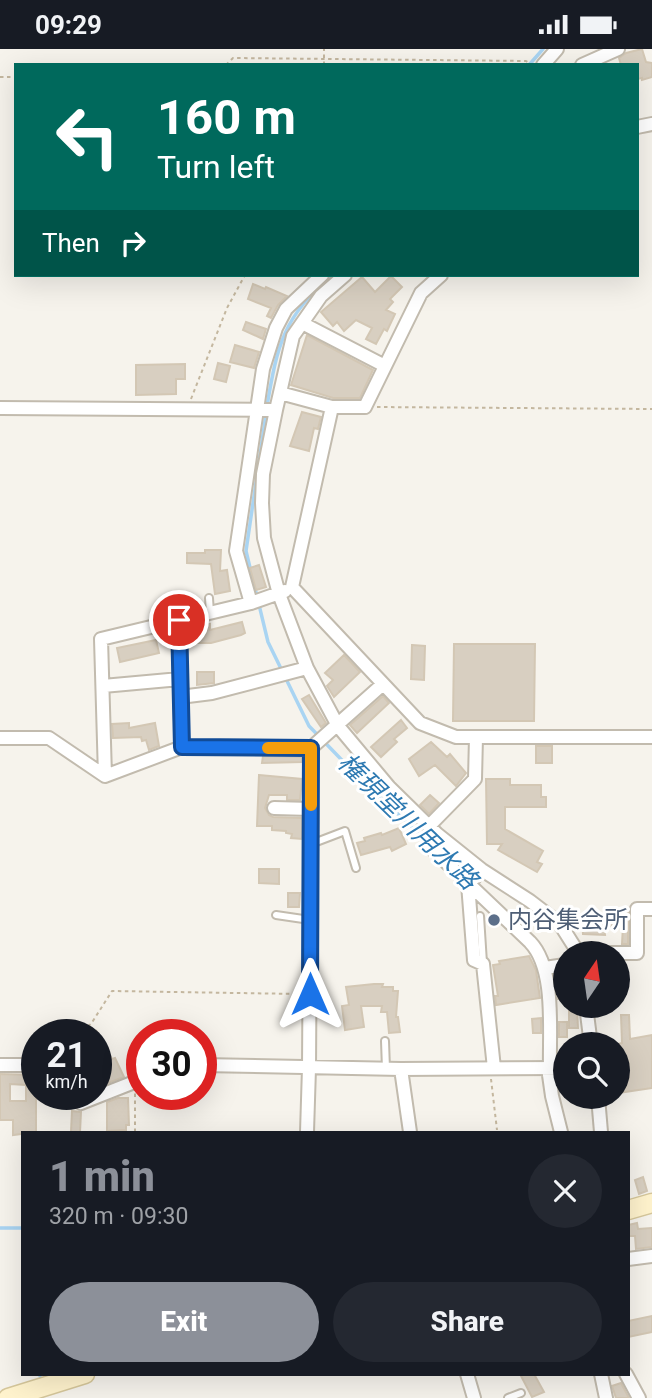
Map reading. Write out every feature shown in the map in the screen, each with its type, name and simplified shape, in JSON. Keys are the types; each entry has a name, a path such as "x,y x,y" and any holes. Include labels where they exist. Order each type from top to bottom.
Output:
{"street":[{"path":"545,63 557,49"},
{"path":"586,63 618,49"},
{"path":"251,603 236,551 263,369 276,328 286,309 320,277"},
{"path":"343,277 321,296 293,336 276,409 263,474 262,503 264,538 279,594 307,669 338,726 389,786 433,830 482,870 560,924 571,941"},
{"path":"280,393 331,407 365,407 421,293 439,277"},
{"path":"302,323 385,366"},
{"path":"276,328 293,336"},
{"path":"105,776 101,639 251,603 292,587 331,407"},
{"path":"0,408 276,409"},
{"path":"292,587 420,723 456,737 652,737"},
{"path":"179,620 182,747"},
{"path":"180,697 212,693 307,669"},
{"path":"103,687 180,679"},
{"path":"105,776 182,747 311,748 383,684"},
{"path":"475,737 475,779 433,830 428,845 535,948 545,968 549,1068 552,1096 561,1131"},
{"path":"0,738 49,738 105,776"},
{"path":"307,1131 311,748"},
{"path":"274,808 311,809"},
{"path":"482,870 468,884 474,960 483,964 492,1068"},
{"path":"630,953 638,953 637,909 652,909"},
{"path":"545,968 553,967"},
{"path":"0,1065 21,1065"},
{"path":"217,1065 386,1069 553,1068"},
{"path":"401,1069 410,1131"},
{"path":"599,1109 601,1131"},
{"path":"630,1209 652,1203"},
{"path":"630,1259 652,1256"},
{"path":"8,1398 35,1394 80,1376"},
{"path":"468,1376 474,1398"},
{"path":"601,1376 606,1398"},
{"path":"627,1376 639,1398"}],"lane":[{"path":"209,598 210,613"},
{"path":"311,844 345,831 356,868"},
{"path":"276,915 310,920"},
{"path":"480,916 483,964"},
{"path":"385,1041 386,1069"},
{"path":"508,1398 521,1393"}],"path":[{"path":"324,49 324,63"},
{"path":"228,63 233,58 528,63"},
{"path":"187,409 227,308 245,277"},
{"path":"365,407 652,409"},
{"path":"94,1019 112,991 310,994"},
{"path":"492,1068 496,1130"},
{"path":"135,1131 136,1110"}],"building":[{"path":"642,49 646,62 652,63 652,77 639,79 639,63 620,63 619,58 626,53"},
{"path":"362,277 375,292 390,277 402,287 390,299 393,302 386,310 395,314 387,331 384,329 376,344 366,339 372,328 356,320 344,331 337,322 333,326 321,312"},
{"path":"253,284 287,296 271,318 267,316 271,308 248,299"},
{"path":"246,322 266,329 263,339 243,330"},
{"path":"307,335 373,370 360,398 333,398 291,385"},
{"path":"235,345 259,352 254,368 230,362"},
{"path":"218,363 230,366 226,382 214,379"},
{"path":"185,364 185,379 176,379 176,394 136,395 136,365"},
{"path":"302,412 321,417 318,429 314,428 309,451 290,446"},
{"path":"205,550 221,550 220,571 227,570 230,591 215,594 211,564 187,563 187,553 205,553"},
{"path":"259,565 266,587 256,590 250,568"},
{"path":"242,622 245,633 241,635 211,643 188,643 188,627 210,624 210,630"},
{"path":"156,640 159,653 120,662 117,648"},
{"path":"454,644 535,644 534,721 453,721"},
{"path":"412,645 425,646 424,680 411,679"},
{"path":"344,655 360,672 334,697 327,686 333,680 325,673"},
{"path":"197,672 214,672 214,683 197,685"},
{"path":"309,695 326,723 321,727 302,699"},
{"path":"383,696 389,703 357,733 350,725"},
{"path":"401,720 407,728 394,739 397,742 381,757 371,747"},
{"path":"129,723 129,728 155,723 159,746 149,750 146,740 142,741 141,737 113,738 112,724"},
{"path":"431,742 447,757 450,754 466,773 456,786 435,765 419,776 409,759"},
{"path":"536,746 552,746 552,763 536,763"},
{"path":"263,756 302,757 302,762 262,763"},
{"path":"259,775 302,779 300,800 287,800 287,795 269,795 265,808 273,817 302,818 302,839 291,838 292,834 286,831 272,830 272,826 257,826"},
{"path":"486,779 510,779 510,785 541,785 541,797 546,797 546,807 505,807 505,829 543,851 537,862 542,864 537,872 498,850 502,844 487,844"},
{"path":"430,795 439,803 429,814 420,805"},
{"path":"399,828 406,844 392,851 390,847 361,855 357,843 365,841 364,838"},
{"path":"259,869 279,869 279,884 259,883"},
{"path":"288,893 300,893 299,907 288,907"},
{"path":"628,911 628,941 622,941 623,925 604,927 605,935 583,934 582,920 620,916 620,912"},
{"path":"529,956 536,970 540,998 496,1005 495,996 498,996 493,965 500,964 499,961"},
{"path":"383,984 382,987 393,987 393,991 398,991 396,1017 400,1032 389,1033 387,1012 381,1012 382,1006 361,1006 364,1027 345,1030 342,1006 349,1005 346,987"},
{"path":"541,1018 541,1033 533,1033 532,1019"},
{"path":"569,1019 578,1019 578,1028 569,1028"},
{"path":"621,1019 629,1019 630,1032 622,1032"},
{"path":"559,1022 567,1022 567,1032 559,1032"},
{"path":"652,1035 652,1088 630,1091 630,1039"},
{"path":"115,1058 124,1077 112,1082 112,1059"},
{"path":"0,1074 21,1075 21,1085 10,1084 10,1101 21,1101 21,1110 36,1110 36,1131 21,1131 21,1134 13,1135 13,1120 0,1120"},
{"path":"126,1098 129,1125 126,1125 126,1130 107,1131 107,1110 112,1110 112,1100"},
{"path":"72,1111 81,1112 80,1131 71,1131"},
{"path":"643,1177 647,1191 639,1194 635,1180"},
{"path":"637,1223 638,1229 652,1228 652,1247 636,1249 635,1236 630,1236 630,1225"},
{"path":"652,1316 652,1332 630,1337 630,1321"},
{"path":"521,1376 535,1376 544,1392 532,1397"},
{"path":"621,1383 629,1398 616,1398 612,1386"}],"waterway":[{"name":"権現堂川用水路","path":"531,63 543,49"},
{"name":"権現堂川用水路","path":"267,406 274,366 285,333 303,304 331,277"},
{"name":"権現堂川用水路","path":"266,414 246,551 268,642 309,726 364,783 426,840"},
{"path":"0,1228 21,1228"}],"slow traffic":[{"path":"268,748 311,748 311,805"}],"place":[{"name":"内谷集会所","path":"494,920"}],"route":[{"path":"179,620 182,747 311,748 310,994"}]}
